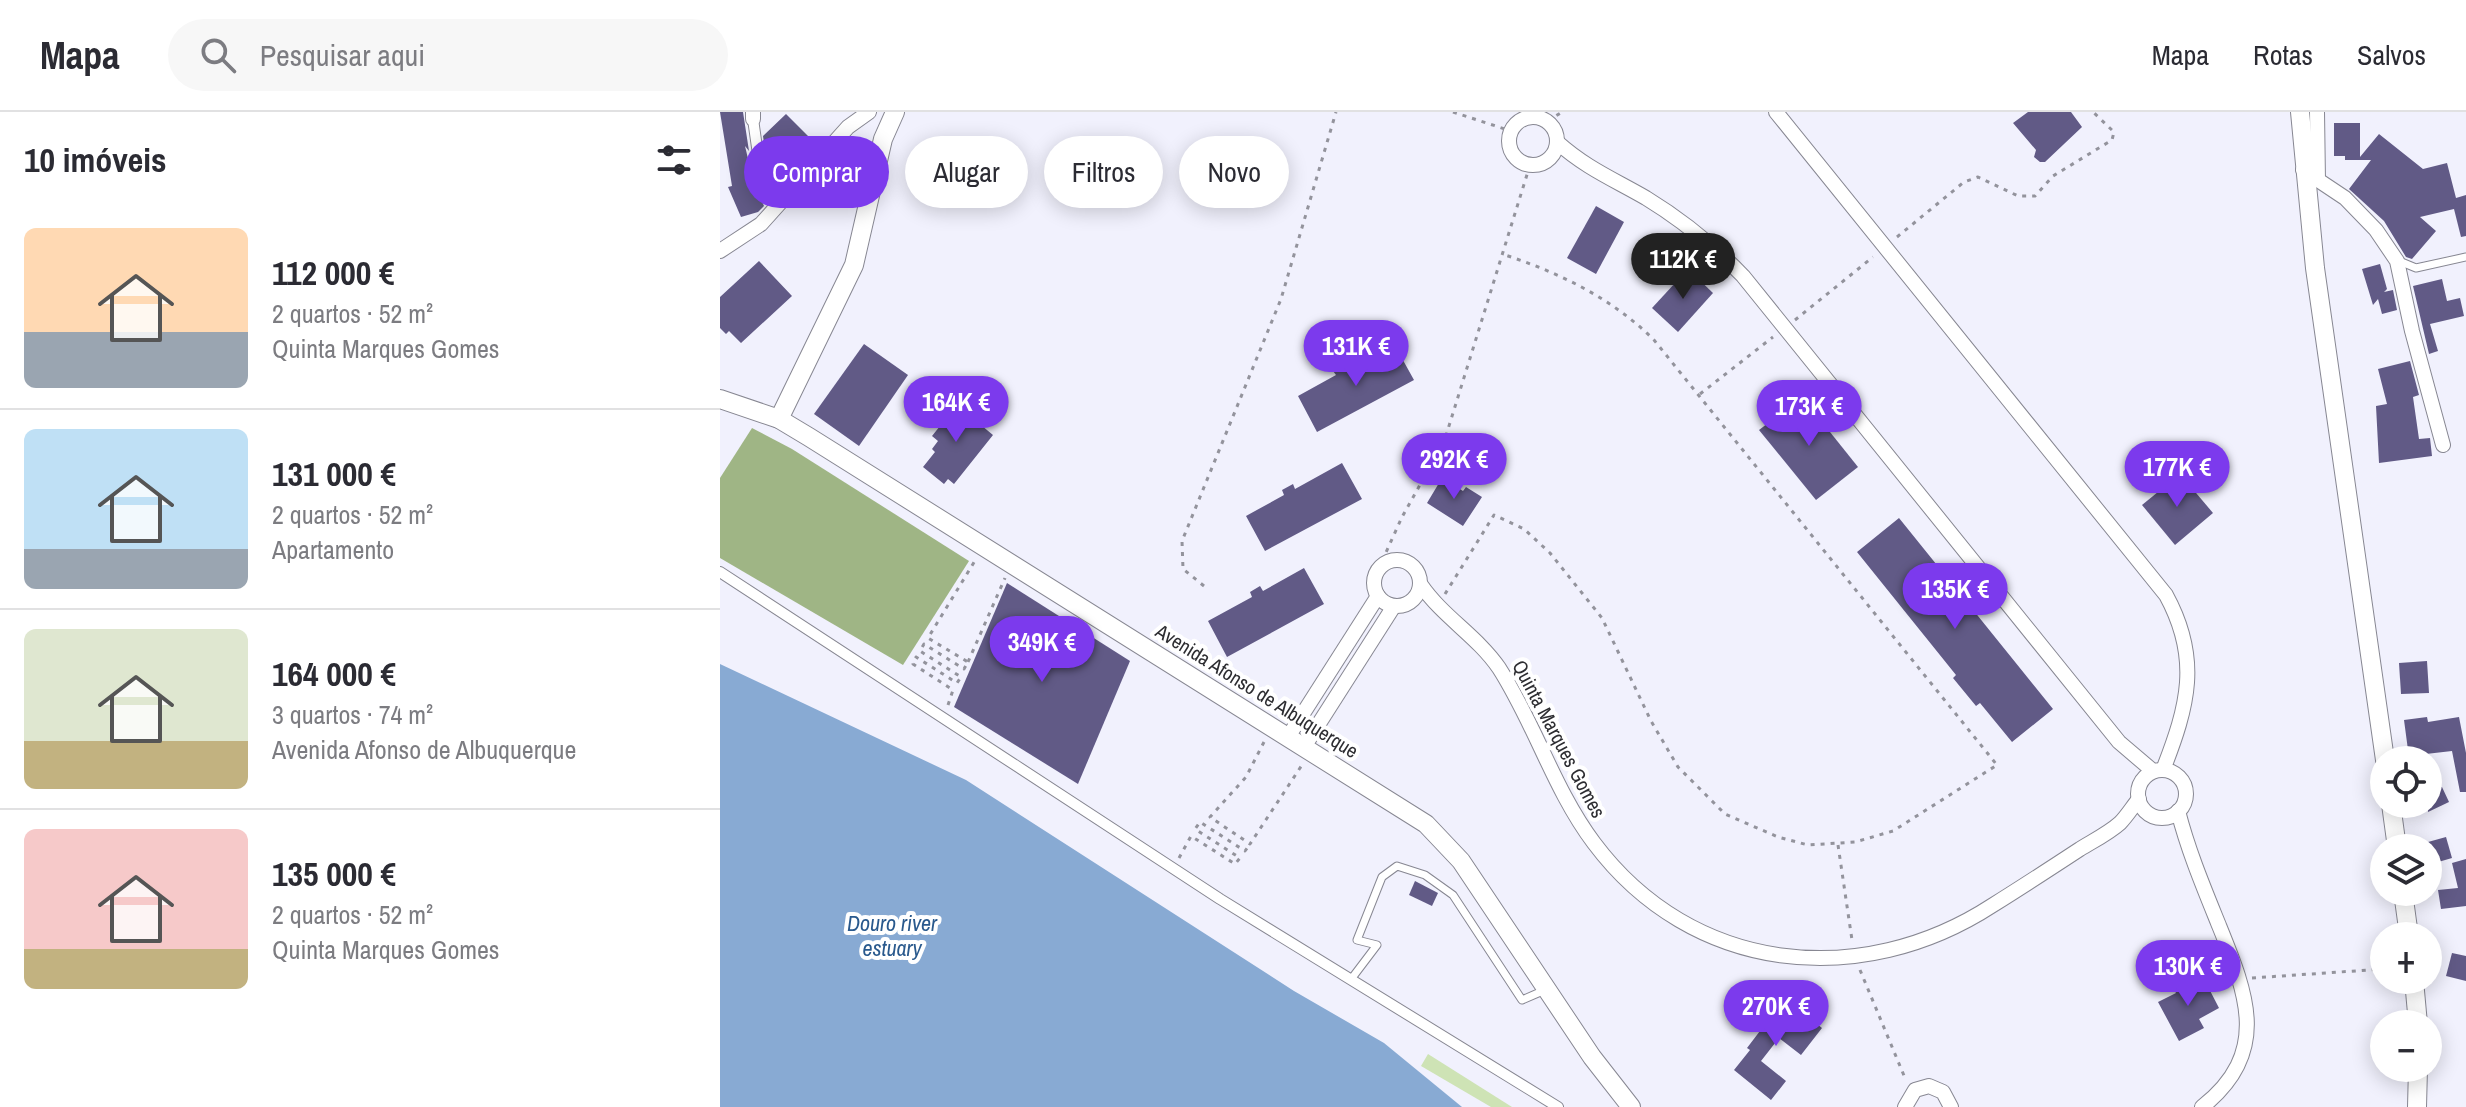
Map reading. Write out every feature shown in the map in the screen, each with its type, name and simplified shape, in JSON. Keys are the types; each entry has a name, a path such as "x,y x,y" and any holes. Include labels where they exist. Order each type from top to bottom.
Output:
{"main road":[{"path":"779,419 854,265 864,233 883,139 895,112"},
{"path":"2300,112 2311,175 2383,746"},
{"name":"Avenida Afonso de Albuquerque","path":"720,399 779,419 1272,727 1298,750 1426,824 1445,840 1612,1086 1631,1107"},
{"path":"2417,1107 2418,1082"}],"street":[{"path":"840,136 869,112"},
{"path":"1776,112 2166,595 2177,617 2187,650 2188,681 2180,727 2164,772"},
{"path":"2317,112 2311,175 2345,198 2376,230 2397,261 2412,331 2443,445"},
{"path":"753,115 756,136"},
{"path":"1581,164 1548,159 1530,165 1522,162 1511,150 1511,131 1525,118 1548,121 1557,142 1581,164 1633,191 1687,226 1743,276 2119,742 2146,812 2158,817 2187,846"},
{"path":"1548,159 1557,142"},
{"path":"720,251 761,224 776,208"},
{"name":"Quinta Marques Gomes","path":"1378,570 1390,561 1405,561 1417,570 1421,585 1436,608 1459,624 1491,658 1511,690 1576,818 1605,857 1641,893 1691,926 1745,948 1790,958 1855,957 1905,948 1955,927 2120,823 2178,811"},
{"path":"1298,750 1378,596 1374,583 1378,570"},
{"path":"720,572 1174,868 1558,1107"},
{"path":"1298,750 1402,605 1419,592 1421,585"},
{"name":"Quinta Marques Gomes","path":"1378,596 1402,605 1436,608"},
{"path":"2119,742 2164,772 2186,792 2178,811 2187,846 2241,979 2248,1014 2244,1049 2227,1082 2202,1107"},
{"name":"Quinta Marques Gomes","path":"2120,823 2139,791 2164,772"},
{"path":"1905,1107 1915,1090 1929,1086 1937,1088 1948,1098 1951,1107"}],"lane":[{"path":"2397,261 2416,268 2466,257"},
{"path":"1352,978 1377,945 1357,940 1382,877 1397,866 1425,875 1453,895 1522,1000 1547,989"}],"path":[{"path":"1204,586 1183,569 1182,541 1281,299 1336,112"},
{"path":"1453,112 1511,131"},
{"path":"1548,121 1562,112"},
{"path":"1700,394 1964,182 1978,177 2018,196 2035,196 2053,176 2112,140 2114,132 2093,112"},
{"path":"1378,570 1402,517 1444,442 1530,165"},
{"path":"1436,608 1494,515 1524,529 1550,553 1602,618 1651,721 1678,767 1725,814 1778,837 1808,845 1838,845 1893,831 1997,765 1654,340 1630,317 1553,270 1502,254"},
{"path":"968,662 928,638 984,545"},
{"path":"943,720 953,690 913,664 916,657 957,683 961,677 920,651 924,644 964,669 1012,562"},
{"path":"1250,844 1210,817 1246,777 1272,727"},
{"path":"1174,868 1191,836 1235,864 1240,858 1195,829 1200,822 1245,851 1298,750"},
{"path":"1838,845 1855,957 1903,1075 1915,1090"},
{"path":"2241,979 2370,970"}],"green space":[{"path":"752,428 792,449 969,561 903,665 720,558 720,478"},
{"path":"1428,1054 1512,1107 1491,1107 1421,1066"}],"water":[{"name":"Douro river estuary","path":"720,664 966,780 1294,991 1384,1043 1462,1107 720,1107"}],"building":[{"path":"720,112 743,112 747,136 744,136 744,208 762,208 741,217 728,187 732,186"},
{"path":"2028,112 2071,112 2082,127 2045,162 2040,162 2034,157 2036,150 2013,123"},
{"path":"786,114 808,136 763,136"},
{"path":"2334,123 2360,123 2360,157 2379,134 2423,169 2447,163 2456,198 2466,195 2466,236 2461,237 2454,209 2420,217 2436,231 2412,259 2406,257 2384,221 2349,189 2371,160 2345,160 2345,156 2334,156"},
{"path":"1596,206 1624,222 1596,274 1567,258"},
{"path":"759,261 792,296 741,343 729,331 726,334 720,328 720,297"},
{"path":"2380,264 2387,289 2384,292 2393,290 2397,310 2382,314 2378,299 2373,305 2362,269"},
{"path":"1688,269 1713,293 1678,332 1652,308"},
{"path":"2442,279 2447,301 2460,298 2464,316 2430,324 2438,351 2429,354 2413,286"},
{"path":"864,344 908,375 859,446 814,414"},
{"path":"1394,344 1414,380 1317,432 1298,396 1336,375 1333,371 1344,365 1347,370"},
{"path":"2410,361 2419,395 2413,397 2419,439 2430,438 2432,456 2379,463 2376,406 2387,404 2378,369"},
{"path":"1802,397 1858,467 1816,500 1759,430"},
{"path":"953,402 993,435 954,484 948,479 944,484 923,467 935,452 932,449 938,441 932,436 940,426 937,422"},
{"path":"1342,463 1362,499 1265,551 1246,516 1284,495 1282,490 1293,484 1295,489"},
{"path":"2180,474 2213,513 2175,545 2142,505"},
{"path":"1442,478 1463,491 1466,487 1482,497 1463,526 1427,503"},
{"path":"1899,518 2053,709 2012,742 1980,703 1976,706 1953,678 1956,675 1857,552"},
{"path":"1304,568 1324,604 1227,657 1208,621 1252,597 1250,592 1260,586 1263,591"},
{"path":"1007,583 1130,661 1078,784 954,707"},
{"path":"2427,661 2429,693 2401,694 2399,663"},
{"path":"2427,717 2428,722 2459,717 2466,753 2466,792 2460,792 2452,751 2442,752 2442,746 2407,746 2404,720"},
{"path":"2442,787 2449,802 2442,805"},
{"path":"2446,837 2452,858 2442,861 2442,838"},
{"path":"2466,859 2466,906 2441,909 2442,890 2458,888 2452,863"},
{"path":"1415,881 1438,893 1432,906 1409,895"},
{"path":"2452,953 2466,956 2466,981 2446,976"},
{"path":"2204,979 2219,1008 2199,1019 2204,1028 2179,1041 2158,1002 2176,993 2173,988 2184,982 2187,988"},
{"path":"1779,1006 1788,1014 1795,1006 1822,1028 1801,1055 1779,1038 1761,1061 1786,1081 1771,1100 1734,1070"}]}
